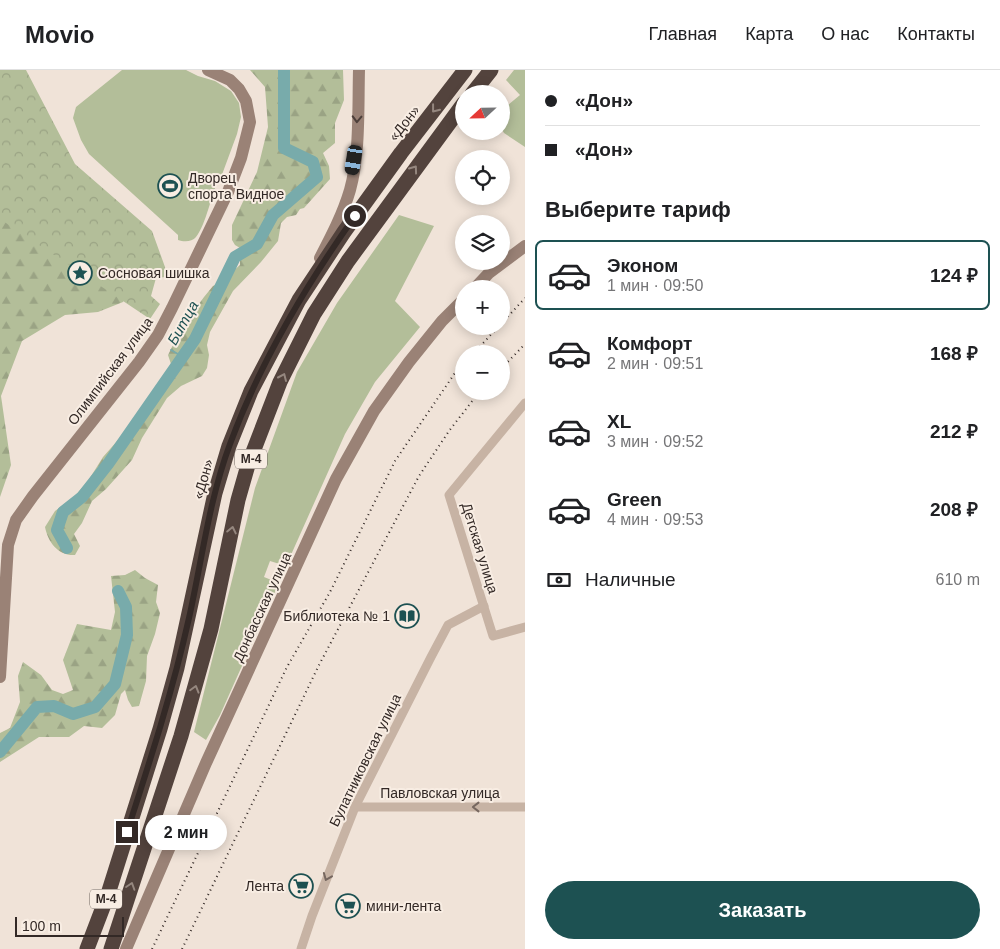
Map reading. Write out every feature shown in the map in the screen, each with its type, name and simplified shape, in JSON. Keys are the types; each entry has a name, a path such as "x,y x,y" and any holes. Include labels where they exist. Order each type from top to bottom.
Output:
{"highway":[{"name":"«Дон»","path":"87,949 108,894 160,730 178,668 215,493 229,446 251,391 299,300 344,232 401,153 465,70"},
{"path":"479,85 491,70"},
{"name":"М-4","path":"111,949 181,736 212,629 238,500 248,465 280,382 314,314 348,261 455,116"}],"street":[{"name":"Олимпийская улица","path":"0,677 8,545 16,520 32,496 139,362 158,335 228,192 241,158 250,122 246,101 240,89 230,80 208,70"},
{"path":"299,300 330,239 350,190 356,146 359,70"},
{"path":"483,280 525,246"},
{"name":"Донбасская улица","path":"126,949 206,763 336,479 374,411 409,362 442,321 455,309"},
{"name":"Детская улица","path":"525,403 449,495 493,636 525,627"},
{"name":"Булатниковская улица","path":"301,949 355,807 448,625 484,606"},
{"name":"Павловская улица","path":"355,807 525,807"}],"green space":[{"path":"0,70 26,70 75,164 152,231 165,267 166,277 156,278 151,296 160,304 150,319 0,219"},
{"name":"Дворец спорта Видное","path":"122,70 186,70 215,81 231,91 239,103 241,117 237,134 220,180 220,176 217,183 203,225 200,232 192,240 178,240 178,235 89,154 81,140 73,118 76,107"},
{"path":"250,70 343,70 344,100 335,123 335,143 323,153 329,166 330,179 304,208 300,209 296,215 287,217 281,223 278,241 233,291 210,332 207,345 209,355 207,368 202,376 181,386 167,398 142,438 132,460 106,489 92,501 82,523 74,534 80,546 75,555 69,555 59,551 51,543 45,527 55,511 74,497 88,481 103,457 137,416 171,364 168,355 174,343 183,337 193,312 204,297 213,286 240,265 240,248 232,240 232,225 257,172 268,127 265,87"},
{"path":"514,70 525,70 525,147 510,137 510,103 520,95 506,80"},
{"path":"0,88 137,273 123,302 98,312 65,315 22,341 1,396 11,465 0,497"},
{"path":"399,215 434,226 395,301 420,327 375,382 345,434 286,566 270,561 264,577 279,583 220,715 206,740 194,732 255,488 297,372 337,303"},
{"path":"135,570 158,585 156,602 160,613 147,656 146,681 139,706 132,707 125,690 121,694 115,715 102,728 84,726 69,737 39,737 0,762 0,733 10,728 20,702 18,676 23,662 41,675 52,690 63,694 73,690 63,660 77,624 111,630 115,612 111,576 125,575"}],"waterway":[{"name":"Битца","path":"67,548 57,530 63,512 82,497 108,464 195,339 235,257 257,244 273,215 317,177 313,162 284,148 284,70"},
{"path":"171,350 183,357"},
{"name":"Битца","path":"0,752 37,707 54,706 73,714 95,707 115,684 127,635 126,607 118,591"}],"railway":[{"path":"510,314 525,298"},
{"path":"481,345 491,335"},
{"path":"510,360 525,344"},
{"path":"152,949 287,667 330,592 395,461 455,373"},
{"path":"182,949 318,667 419,476 449,431 473,400"}],"place":[{"name":"Дворец спорта Видное","path":"170,186"},
{"name":"Сосновая шишка","path":"80,273"},
{"name":"Библиотека № 1","path":"407,616"},
{"name":"Лента","path":"301,886"},
{"name":"мини-лента","path":"348,906"}],"route":[{"path":"127,832 178,668 215,493 229,446 251,391 277,338 299,300 355,216"}]}
